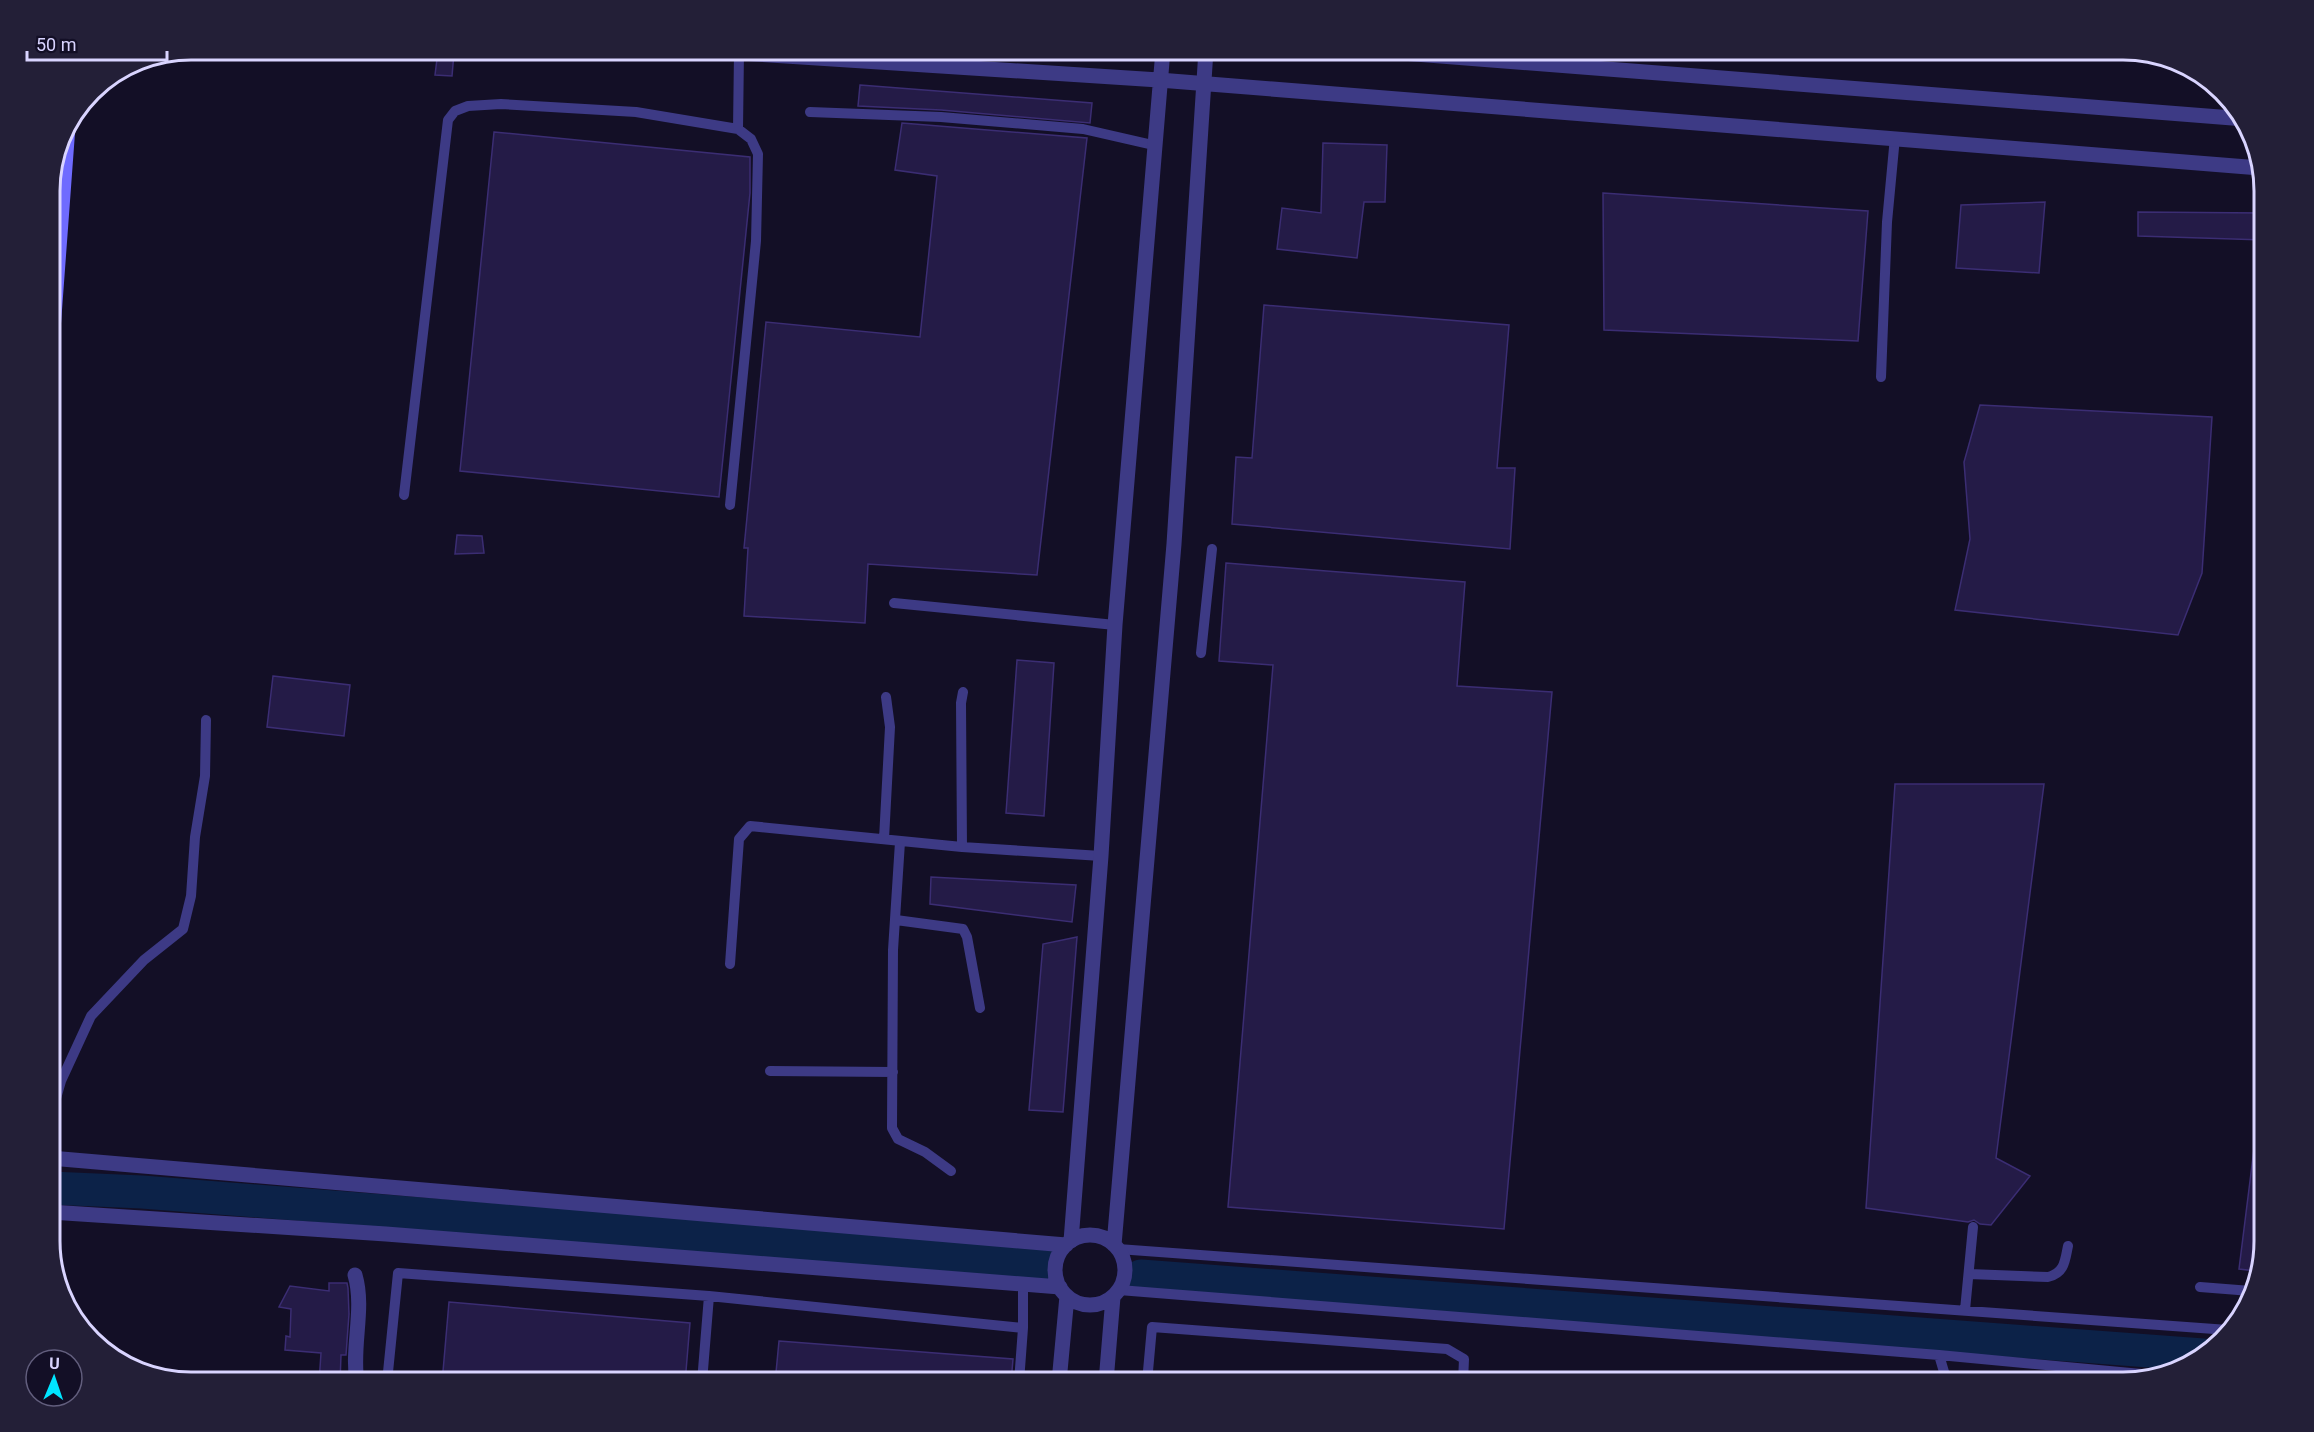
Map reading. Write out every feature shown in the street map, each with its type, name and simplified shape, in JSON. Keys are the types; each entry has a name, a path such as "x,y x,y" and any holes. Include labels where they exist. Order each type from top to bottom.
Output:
{"street":[{"path":"859,60 1159,80 2251,167"},
{"path":"1116,1294 1095,1305 1075,1302 1063,1292 1056,1279 1056,1260 1069,1243 1101,856 1115,625 1162,60"},
{"path":"1107,1372 1116,1294 1125,1274 1125,1265 1116,1247 1173,556 1205,60"},
{"path":"1515,60 2233,119"},
{"path":"60,235 66,151"},
{"path":"60,1159 1069,1243 1088,1235 1098,1236 1116,1247"},
{"path":"60,1213 386,1234 1023,1285 1063,1292"},
{"path":"355,1275 359,1289 357,1372"},
{"path":"1059,1372 1063,1292"}],"lane":[{"path":"738,129 739,60"},
{"path":"404,495 448,120 455,111 468,106 501,104 636,112 738,129 751,139 758,154 756,241 730,505"},
{"path":"810,112 941,117 1083,129 1153,145"},
{"path":"1881,377 1887,222 1894,137"},
{"path":"1201,653 1212,549"},
{"path":"894,603 1115,625"},
{"path":"962,847 961,703 963,692"},
{"path":"884,839 890,727 886,697"},
{"path":"60,1084 91,1016 144,960 183,929 191,896 195,837 205,776 206,720"},
{"path":"730,964 739,839 750,826 900,842 1101,856"},
{"path":"900,842 893,950 892,1128 898,1139 925,1152 951,1171"},
{"path":"896,920 963,929 967,937 980,1008"},
{"path":"770,1071 892,1072"},
{"path":"1965,1310 1973,1227"},
{"path":"1969,1274 2055,1276 2064,1265 2068,1246"},
{"path":"1116,1247 2220,1329"},
{"path":"388,1372 398,1273 709,1296 1023,1328"},
{"path":"1020,1372 1023,1285"},
{"path":"2200,1287 2244,1290"},
{"path":"1116,1294 1939,1355 2120,1372"},
{"path":"703,1372 709,1296"},
{"path":"1148,1372 1152,1327 1447,1349 1464,1359 1463,1372"},
{"path":"1939,1355 1944,1372"}],"building":[{"path":"437,60 453,60 452,76 435,75"},
{"path":"860,85 1092,103 1090,123 941,110 858,106"},
{"path":"902,123 1087,138 1037,575 868,564 865,623 744,616 748,548 744,548 766,322 920,337 937,176 895,170"},
{"path":"494,132 750,157 750,193 719,497 460,471"},
{"path":"1323,143 1387,145 1385,202 1364,202 1357,258 1277,249 1282,208 1321,213"},
{"path":"1603,193 1868,211 1858,341 1604,330"},
{"path":"2045,202 2039,273 1956,268 1961,205"},
{"path":"2138,212 2254,213 2254,240 2138,236"},
{"path":"1264,305 1509,325 1497,468 1515,468 1510,549 1232,524 1236,457 1252,458"},
{"path":"1980,405 2212,417 2202,573 2178,635 1955,610 1970,539 1964,462"},
{"path":"457,535 482,536 484,553 455,554"},
{"path":"1226,563 1465,582 1457,686 1552,692 1504,1229 1228,1207 1273,665 1219,661"},
{"path":"1017,660 1054,663 1044,816 1006,813"},
{"path":"273,676 350,685 344,736 267,727"},
{"path":"1895,784 2044,784 1996,1158 2030,1176 1991,1225 1980,1224 1974,1220 1968,1222 1866,1208"},
{"path":"931,877 1076,885 1072,922 930,904"},
{"path":"1077,937 1063,1112 1029,1110 1043,944"},
{"path":"2254,1149 2253,1258 2251,1270 2239,1269"},
{"path":"329,1283 347,1283 349,1314 346,1355 341,1355 340,1372 320,1372 321,1353 285,1350 286,1336 290,1337 291,1309 279,1307 290,1286 329,1291"},
{"path":"449,1302 690,1323 686,1372 443,1372"},
{"path":"779,1341 1013,1359 1012,1372 776,1372"}],"waterway":[{"path":"60,1188 142,1192 1046,1263"},
{"path":"1141,1276 2188,1354"}]}
